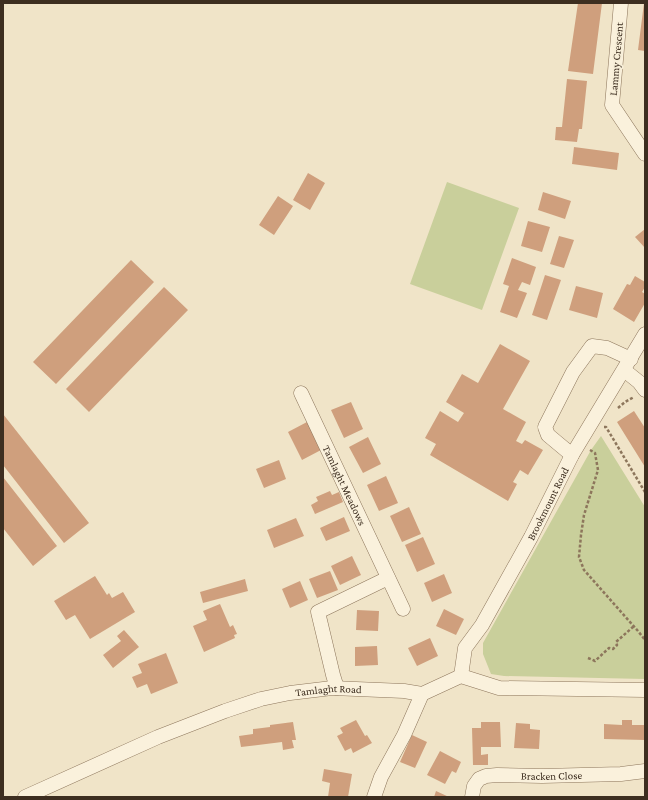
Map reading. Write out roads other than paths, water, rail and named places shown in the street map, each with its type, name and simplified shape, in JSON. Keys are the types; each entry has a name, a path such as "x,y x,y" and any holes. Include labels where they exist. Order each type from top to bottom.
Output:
{"street":[{"name":"Lammy Crescent","path":"621,3 612,105 645,154"},
{"name":"Brookmount Road","path":"461,676 465,648 482,625 532,537 575,450 645,334"},
{"path":"575,450 548,435 545,427 573,372 592,346 607,348 627,364 639,382 642,392"},
{"name":"Tamlaght Meadows","path":"301,393 402,609"},
{"path":"338,688 333,675 318,612 388,578"},
{"path":"374,797 381,777 404,735 422,694 461,676 499,688 645,690"},
{"name":"Tamlaght Road","path":"25,797 158,737 261,699 290,693 332,688 404,691 422,694"},
{"name":"Bracken Close","path":"472,797 474,786 479,779 486,776 621,774 645,771"}]}
